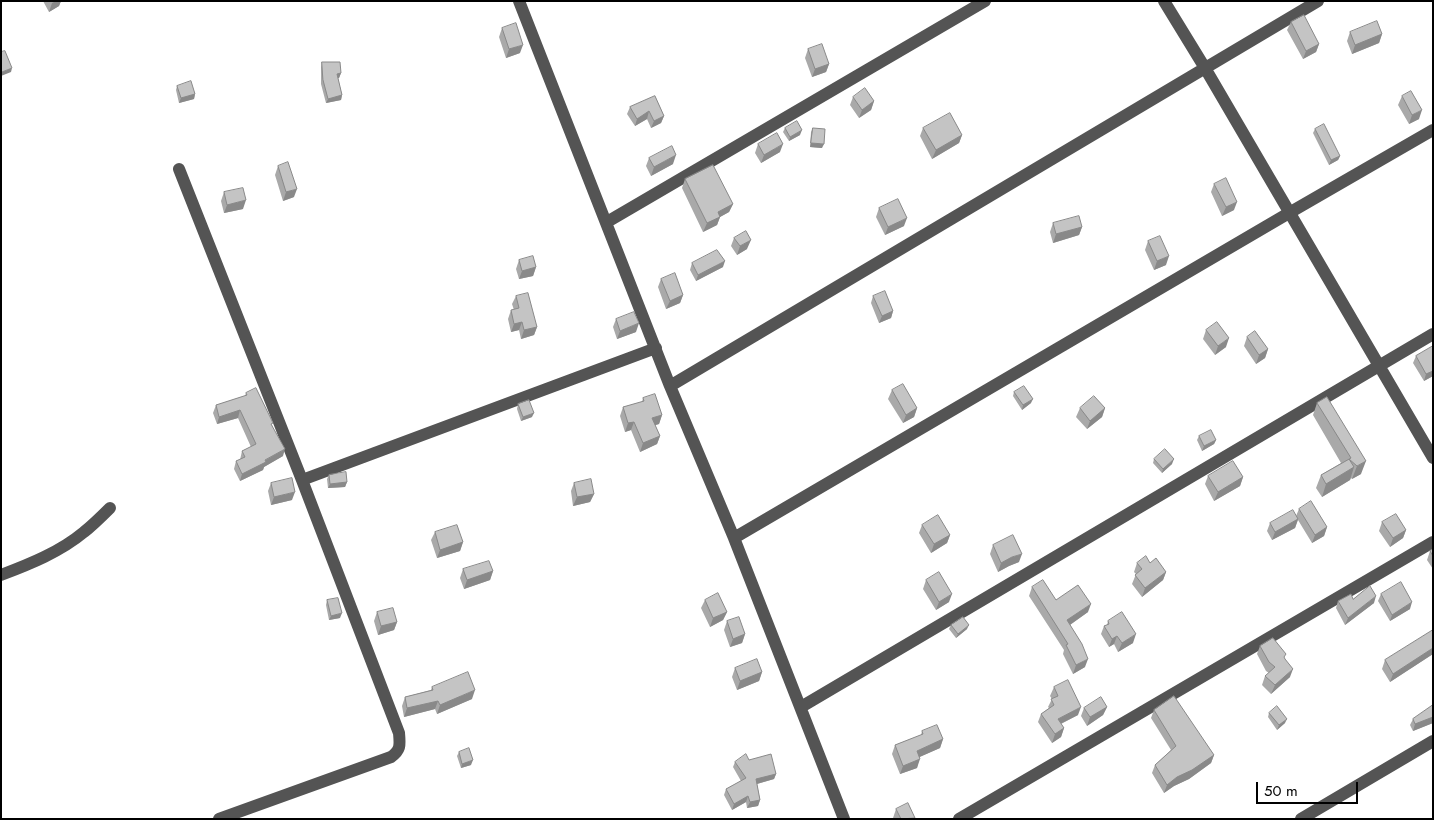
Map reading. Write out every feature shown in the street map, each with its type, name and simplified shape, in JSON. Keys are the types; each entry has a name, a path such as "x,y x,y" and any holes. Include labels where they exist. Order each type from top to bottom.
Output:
{"street":[{"path":"519,1 670,386 734,538 844,819"},
{"path":"607,222 984,1"},
{"path":"1164,1 1433,458"},
{"path":"670,386 1318,1"},
{"path":"734,538 1288,212 1433,130"},
{"path":"178,169 302,480 399,733 400,746 398,752 391,757 219,819"},
{"path":"801,707 1433,334"},
{"path":"302,480 656,348"},
{"path":"1,575 44,558 62,548 84,532 110,508"},
{"path":"959,819 1433,542"},
{"path":"1301,819 1433,741"}],"building":[{"path":"1304,15 1319,44 1306,51 1291,22"},
{"path":"1377,21 1382,34 1355,45 1350,32"},
{"path":"516,23 523,45 509,49 502,28"},
{"path":"822,44 829,64 815,69 808,49"},
{"path":"5,51 12,68 2,72 1,52"},
{"path":"322,62 340,62 341,73 337,74 342,95 328,99 323,80"},
{"path":"191,81 195,94 181,98 177,86"},
{"path":"865,88 874,101 862,110 853,97"},
{"path":"1411,91 1422,110 1412,115 1402,96"},
{"path":"655,96 664,116 654,121 649,111 637,119 630,107"},
{"path":"950,113 962,135 936,150 923,128"},
{"path":"797,121 802,130 790,137 785,128"},
{"path":"1324,124 1340,156 1331,160 1315,129"},
{"path":"813,128 825,129 824,144 811,143"},
{"path":"777,133 783,144 764,155 758,144"},
{"path":"672,146 676,155 654,167 649,158"},
{"path":"288,162 297,189 286,192 278,166"},
{"path":"713,165 733,204 718,212 720,217 707,223 685,179"},
{"path":"1226,178 1237,202 1226,207 1214,184"},
{"path":"243,188 246,200 227,205 224,192"},
{"path":"898,199 907,218 888,227 879,208"},
{"path":"1079,216 1082,227 1056,234 1053,223"},
{"path":"746,231 751,240 740,246 734,238"},
{"path":"1160,236 1169,256 1157,261 1148,241"},
{"path":"717,250 725,261 698,275 692,263"},
{"path":"533,256 536,267 522,271 519,260"},
{"path":"675,273 683,295 670,301 661,279"},
{"path":"885,291 893,311 882,316 873,296"},
{"path":"528,293 537,327 524,330 522,322 514,324 511,310 519,308 516,296"},
{"path":"634,312 639,323 620,331 616,319"},
{"path":"1217,322 1229,338 1218,346 1206,330"},
{"path":"1255,331 1268,349 1259,355 1247,337"},
{"path":"1433,346 1433,371 1426,374 1416,356"},
{"path":"903,384 917,408 906,415 892,390"},
{"path":"1024,386 1033,399 1023,405 1014,392"},
{"path":"256,388 273,423 271,424 285,449 265,460 266,462 242,474 236,461 245,457 242,451 256,444 240,410 219,417 216,405 247,395 246,393"},
{"path":"655,394 662,415 652,418 660,436 643,443 634,422 628,423 623,407 644,401 643,398"},
{"path":"1094,396 1105,408 1090,421 1080,408"},
{"path":"1327,397 1366,461 1357,466 1349,459 1351,458 1317,403"},
{"path":"529,400 534,413 523,417 518,404"},
{"path":"1211,430 1216,440 1204,446 1199,436"},
{"path":"1165,449 1174,459 1163,469 1154,459"},
{"path":"1349,459 1354,467 1326,484 1321,475"},
{"path":"1233,461 1243,477 1218,492 1208,476"},
{"path":"346,472 347,482 330,484 329,475"},
{"path":"292,478 295,492 274,497 271,483"},
{"path":"591,479 594,494 577,497 574,483"},
{"path":"1311,501 1327,527 1315,535 1299,509"},
{"path":"1293,510 1298,519 1275,532 1270,523"},
{"path":"1396,514 1406,530 1393,538 1382,522"},
{"path":"938,515 950,535 934,544 922,525"},
{"path":"457,525 463,542 440,550 435,532"},
{"path":"1013,535 1022,554 1001,563 993,545"},
{"path":"1146,556 1150,563 1156,558 1166,572 1145,588 1135,575 1142,569 1137,563"},
{"path":"489,561 493,571 467,580 463,569"},
{"path":"939,572 952,594 939,602 926,580"},
{"path":"1043,580 1056,600 1078,585 1091,604 1067,620 1082,644 1088,659 1076,665 1066,645 1068,644 1032,587"},
{"path":"1401,582 1412,602 1392,615 1381,594"},
{"path":"1370,586 1376,596 1348,618 1338,601 1351,594 1353,599"},
{"path":"718,593 727,612 713,618 705,600"},
{"path":"338,598 342,613 331,616 327,600"},
{"path":"393,608 397,622 381,626 377,612"},
{"path":"1122,612 1136,634 1122,643 1117,636 1112,639 1104,626"},
{"path":"739,617 745,634 733,639 727,621"},
{"path":"963,617 969,625 958,634 951,625"},
{"path":"1433,630 1433,648 1393,674 1385,660"},
{"path":"1273,638 1286,654 1284,657 1293,669 1275,685 1265,676 1275,667 1269,662 1260,646"},
{"path":"757,659 762,672 740,681 735,668"},
{"path":"468,672 475,690 440,705 438,701 407,708 405,697 433,690 432,687"},
{"path":"1068,680 1081,707 1058,719 1064,728 1055,734 1041,714 1054,705 1051,699 1058,696 1054,687"},
{"path":"1174,696 1214,755 1167,785 1155,765 1176,746 1154,710"},
{"path":"1101,697 1107,707 1090,717 1084,708"},
{"path":"1433,705 1433,717 1415,724 1413,719"},
{"path":"1277,706 1287,719 1279,725 1269,713"},
{"path":"937,725 943,739 917,751 920,759 903,766 895,745 923,734 922,731"},
{"path":"469,748 473,760 462,764 459,752"},
{"path":"746,754 749,760 771,754 776,774 756,779 760,800 750,802 748,796 734,804 726,789 746,778 735,762"},
{"path":"908,803 915,818 901,819 896,809"}]}
